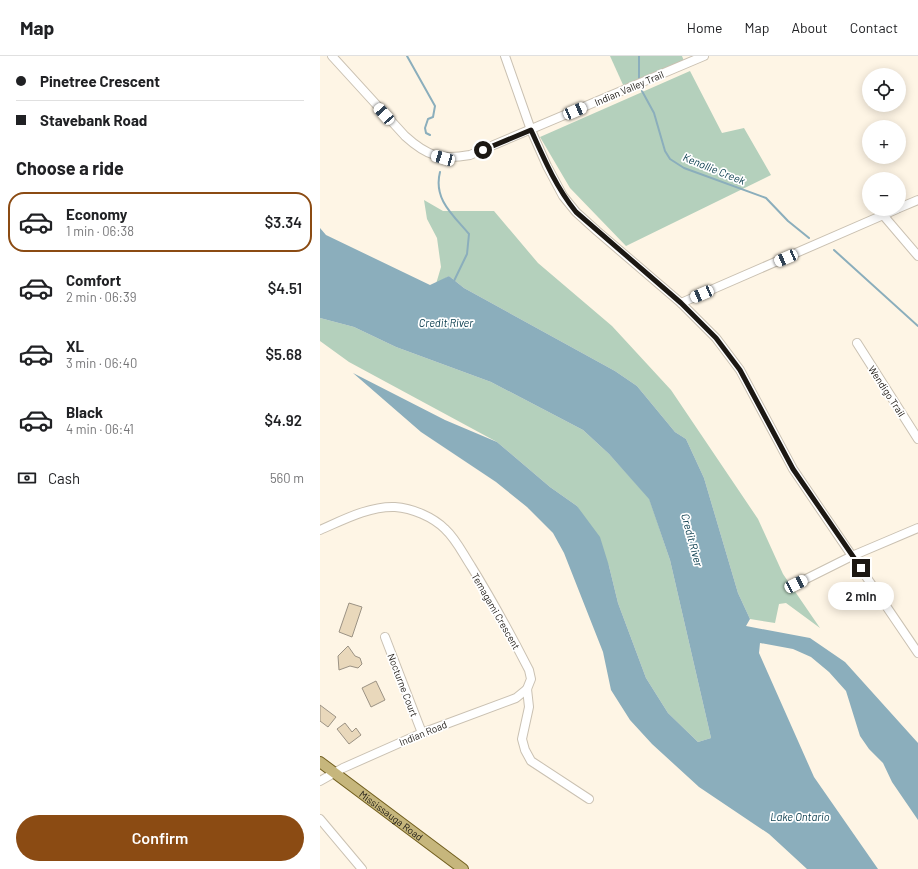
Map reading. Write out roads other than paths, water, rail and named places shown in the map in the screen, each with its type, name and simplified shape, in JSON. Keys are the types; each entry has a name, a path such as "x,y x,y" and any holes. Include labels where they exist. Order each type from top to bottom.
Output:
{"main road":[{"name":"Mississauga Road","path":"320,762 463,869"}],"street":[{"name":"Indian Valley Trail","path":"332,56 405,136 417,147 430,154 443,158 470,155 704,56"},
{"path":"505,56 531,130 547,166 560,190 576,212 681,303 716,338 740,370 793,469 918,653"},
{"path":"906,205 918,200"},
{"path":"681,303 881,216"},
{"path":"884,216 918,256"},
{"name":"Wendigo Trail","path":"857,343 918,439"},
{"name":"Temagami Crescent","path":"320,530 359,513 396,507 426,516 445,529 458,545 502,617 529,670 531,679 527,689 529,707 522,739 528,757 589,799"},
{"path":"796,584 852,556 918,528"},
{"name":"Nocturne Court","path":"385,637 422,733"},
{"name":"Indian Road","path":"320,781 343,768 422,733 516,698 527,689"},
{"path":"320,819 362,869"}],"water":[{"name":"Credit River","path":"320,228 326,235 430,285 449,276 464,288 615,371 637,386 675,432 686,439 704,478 738,593 750,619 746,626 810,638 845,662 918,743 918,820 892,782 883,763 869,749 860,736 846,691 829,672 811,657 793,649 760,643 759,653 814,777 878,869 807,869 769,834 699,787 652,744 630,720 611,690 603,652 564,553 553,533 527,507 496,482 421,432 353,373 445,420 497,442 550,487 577,506 600,537 618,603 646,678 668,713 698,742 711,738 670,560 649,499 609,454 583,430 491,382 396,347 354,327 320,318"}],"waterway":[{"path":"407,56 435,106 433,117 428,119 425,128 426,133 430,135"},
{"name":"Kenollie Creek","path":"639,56 639,81"},
{"name":"Kenollie Creek","path":"642,91 654,113 665,151 670,159 684,168 766,198 788,221 809,238"},
{"path":"440,172 439,190 442,198 451,213 469,234 467,254 453,283"},
{"name":"Kenollie Creek","path":"834,250 918,326"}],"water label":[{"name":"Lake Ontario","path":"800,817"}]}
